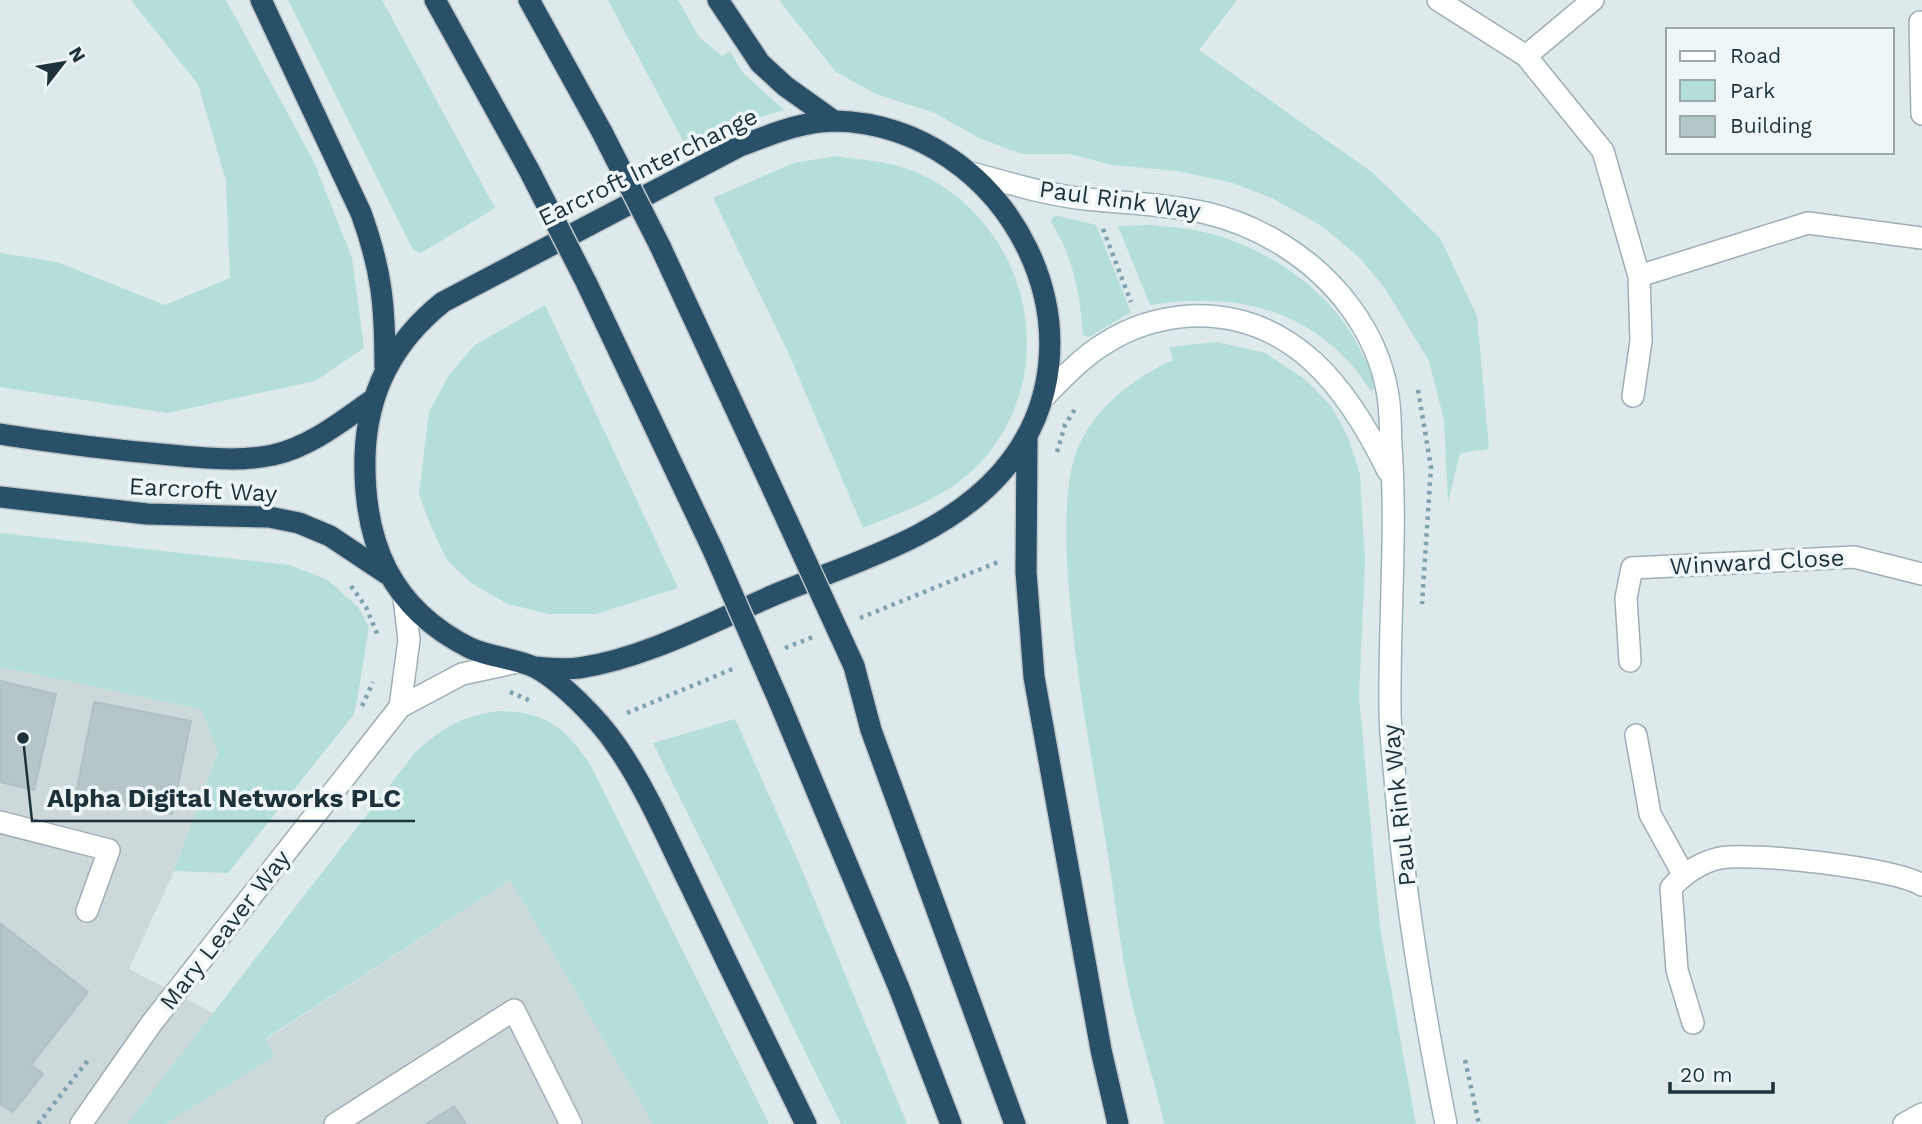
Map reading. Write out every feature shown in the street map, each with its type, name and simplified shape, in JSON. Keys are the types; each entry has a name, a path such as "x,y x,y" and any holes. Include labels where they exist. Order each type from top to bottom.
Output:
{"highway":[{"path":"261,0 361,213 379,270 385,307 385,368"},
{"path":"435,0 529,170 587,284 713,550 899,988 951,1124"},
{"path":"529,0 602,132 660,247 854,666 872,730 1015,1124"},
{"path":"718,0 760,62 785,86 834,121"},
{"name":"Earcroft Interchange","path":"834,121 872,126 939,151 971,173 999,201 1025,239 1041,280 1048,319 1049,360 1044,397 1027,435 1001,473 972,502 920,534 615,660 577,668 535,667 513,663 471,648 435,626 404,598 389,575 374,542 364,493 372,400 385,368 418,322 470,285 740,146 789,128 834,121"},
{"name":"Earcroft Way","path":"0,434 88,448 244,459 275,455 302,444 332,428 372,400"},
{"path":"1027,435 1026,564 1034,677 1101,1050 1118,1124"},
{"name":"Earcroft Way","path":"0,497 147,514 269,517 289,521 330,536 389,575"},
{"path":"535,667 609,735 652,808 806,1124"}],"street":[{"path":"1438,0 1525,56 1603,152 1639,276 1640,341 1633,396"},
{"path":"1525,56 1593,0"},
{"path":"1920,22 1922,114"},
{"name":"Paul Rink Way","path":"971,173 1039,191 1091,200 1174,205 1210,212 1249,227 1285,246 1322,274 1349,306 1373,343 1387,390 1393,482 1390,712 1397,804 1424,1011 1446,1124"},
{"path":"1639,276 1808,223 1922,238"},
{"name":"Paul Rink Way","path":"1044,397 1074,366 1104,343 1140,326 1173,317 1208,316 1246,321 1280,336 1312,360 1343,393 1368,430 1393,482"},
{"name":"Winward Close","path":"1630,660 1626,598 1632,568 1854,557 1922,575"},
{"path":"400,707 409,640 404,598"},
{"name":"Mary Leaver Way","path":"81,1124 151,1024 400,707 462,674 513,663"},
{"path":"1636,735 1650,814 1683,874"},
{"path":"0,822 109,850 87,911"},
{"path":"1692,1023 1677,970 1671,888 1683,874 1721,858 1815,861 1922,885"},
{"path":"335,1124 514,1010 571,1124"},
{"path":"1904,1124 1922,1114"}],"path":[{"path":"1091,200 1140,326"},
{"path":"1415,379 1425,414 1431,467 1422,615"},
{"path":"1055,465 1065,425 1079,402"},
{"path":"853,621 1008,558 1026,564"},
{"path":"344,579 366,607 381,648"},
{"path":"775,652 814,636"},
{"path":"609,735 633,710 736,668"},
{"path":"360,710 374,679"},
{"path":"508,691 541,707"},
{"path":"38,1124 90,1058"},
{"path":"1465,1059 1479,1124"}],"shaded area":[{"path":"0,667 201,709 218,751 174,871 129,969 265,1040 510,880 653,1124 0,1124"}],"green space":[{"path":"131,0 226,0 314,162 352,258 364,348 315,381 167,413 0,387 0,253 57,262 165,305 230,278 226,181 198,84"},
{"path":"288,0 382,0 495,208 421,253 413,250"},
{"path":"608,0 678,0 699,37 722,56 730,51 743,73 784,110 755,119 689,152"},
{"path":"779,0 1237,0 1199,50 1373,173 1440,238 1477,316 1489,449 1460,453 1448,503 1444,420 1429,361 1386,290 1361,259 1322,226 1272,198 1233,183 1178,171 1112,165 1070,154 1022,154 979,138 935,113 876,94 836,72"},
{"path":"835,156 884,163 913,171 953,194 984,224 1008,261 1022,301 1027,344 1022,386 1006,427 979,464 954,486 910,509 863,528 788,352 713,198 794,163"},
{"path":"1053,217 1096,225 1131,312 1089,337 1083,335 1080,305 1070,262 1051,222"},
{"path":"1151,225 1198,231 1224,238 1244,245 1284,267 1319,294 1334,310 1347,327 1377,384 1371,391 1350,363 1327,341 1274,312 1215,301 1150,305 1118,226"},
{"path":"545,305 678,588 596,614 549,614 508,604 471,583 447,560 419,494 429,412 449,375 475,345"},
{"path":"1217,342 1265,353 1306,380 1331,406 1348,437 1360,474 1365,562 1359,696 1380,928 1416,1124 1164,1124 1128,986 1073,635 1066,521 1071,474 1082,439 1099,413 1133,383 1173,360 1169,347"},
{"path":"0,533 289,565 328,580 358,607 369,627 354,714 228,873 174,871 218,752 201,709 0,667"},
{"path":"500,711 530,715 553,725 573,742 591,766 769,1124 653,1124 510,880 265,1039 275,1056 165,1124 127,1124 414,754 433,737 453,725 475,716"},
{"path":"735,719 800,865 907,1124 841,1124 653,743"}],"building":[{"path":"0,681 56,694 34,790 0,782"},
{"path":"94,702 191,721 172,814 76,794"},
{"path":"1,924 88,992 31,1065 43,1074 13,1112 0,1104"},
{"path":"454,1106 466,1124 426,1124"}],"place":[{"name":"Alpha Digital Networks PLC","path":"23,738"}]}
